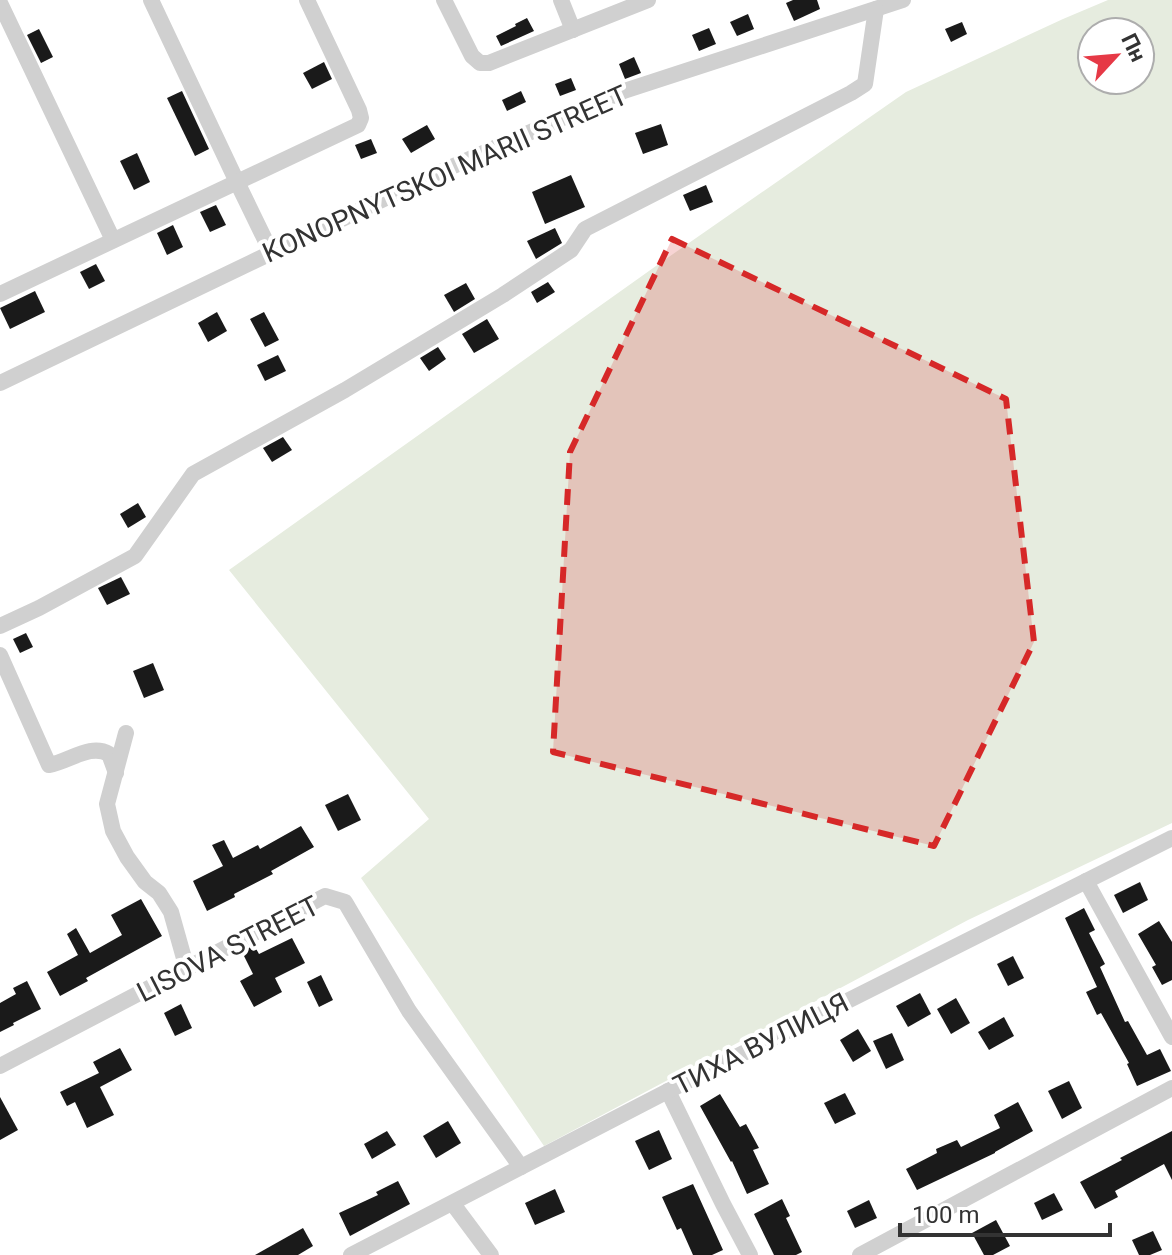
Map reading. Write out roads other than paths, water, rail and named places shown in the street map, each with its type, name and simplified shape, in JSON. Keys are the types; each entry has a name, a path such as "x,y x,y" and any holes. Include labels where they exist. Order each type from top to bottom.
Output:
{"street":[{"path":"151,0 271,252"},
{"path":"0,294 358,125 361,118 307,0"},
{"path":"444,0 472,56 480,63 489,63 648,0"},
{"path":"561,0 573,30"},
{"name":"KONOPNYTSKOI MARII STREET","path":"0,383 440,172 624,91 903,0"},
{"path":"0,3 113,240"},
{"path":"0,626 135,556 193,474 345,390 503,295 571,250 585,229 865,84 876,9"},
{"path":"0,655 49,765 101,749 109,754 116,773"},
{"path":"126,733 107,804 113,831 127,857 145,882 159,893 171,912 187,969"},
{"name":"ТИХА ВУЛИЦЯ","path":"351,1255 668,1091 1172,838"},
{"path":"1086,881 1172,1037"},
{"name":"LISOVA STREET","path":"0,1066 325,896 345,902 409,1011 521,1167"},
{"path":"860,1255 1172,1088"},
{"path":"668,1091 750,1255"},
{"path":"453,1204 491,1255"}]}
